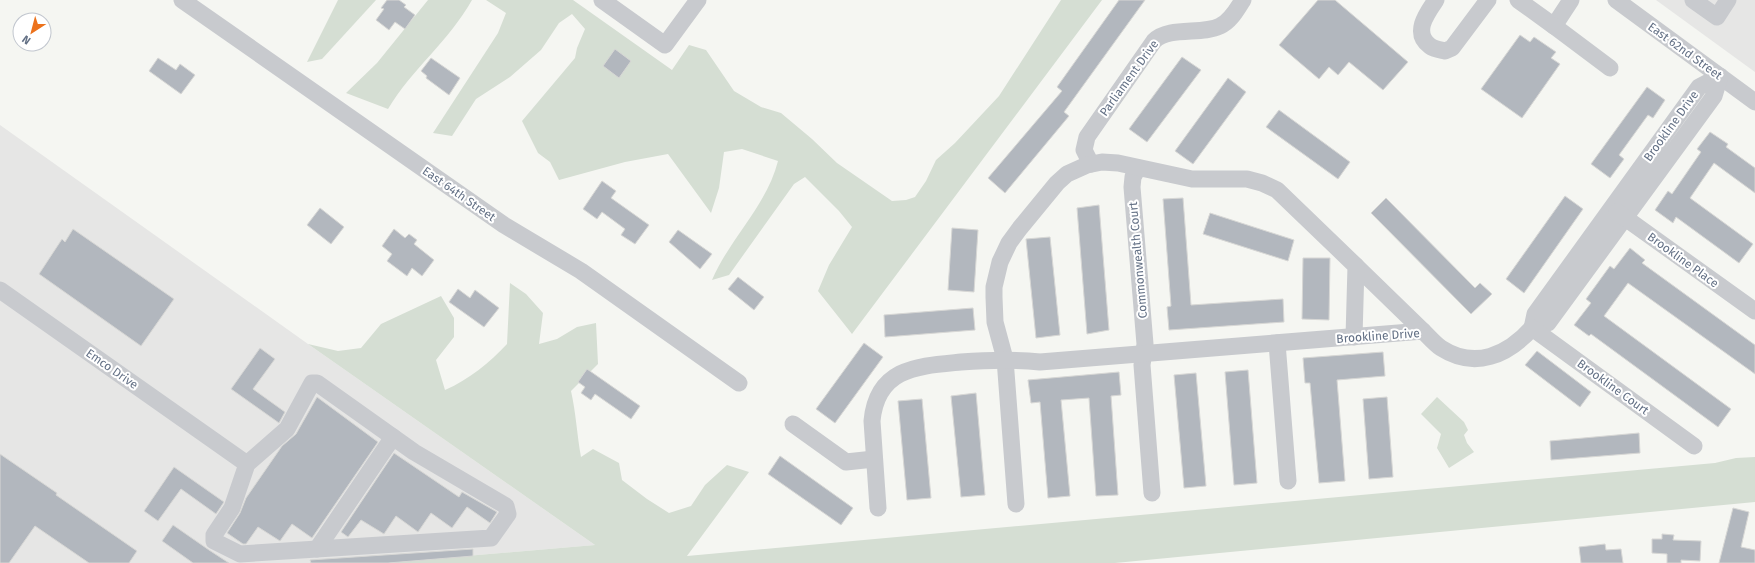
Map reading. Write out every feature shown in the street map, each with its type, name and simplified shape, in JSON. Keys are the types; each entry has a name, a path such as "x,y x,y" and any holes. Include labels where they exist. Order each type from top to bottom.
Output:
{"street":[{"name":"East 64th Street","path":"182,0 504,225 581,271 740,383"},
{"path":"602,0 665,45 698,0"},
{"name":"Parliament Drive","path":"1092,164 1084,150 1087,137 1154,40 1165,34 1209,29 1220,26 1231,17 1243,0"},
{"path":"1436,0 1424,17 1421,26 1422,36 1430,46 1445,51 1452,48 1488,0"},
{"path":"1518,0 1610,68"},
{"path":"1554,26 1571,0"},
{"name":"East 62nd Street","path":"1616,0 1755,102"},
{"path":"1692,0 1717,17 1728,0"},
{"name":"Brookline Drive","path":"878,508 872,427 874,408 881,392 894,378 904,371 921,365 1005,359 1040,362 1424,331 1437,345 1459,356 1478,358 1497,355 1509,350 1519,343 1532,328 1535,314 1618,213 1699,87 1720,76"},
{"path":"1016,504 1005,359 994,313 994,287 1003,255 1016,232 1057,183 1071,172 1092,164 1118,163 1192,179 1242,179 1262,183 1281,193 1424,331"},
{"name":"Commonwealth Court","path":"1138,168 1133,179 1132,187 1146,344 1144,353"},
{"name":"Brookline Place","path":"1618,213 1755,311"},
{"path":"1354,337 1356,266"},
{"name":"Emco Drive","path":"0,290 247,464"},
{"name":"Brookline Court","path":"1532,328 1694,446"},
{"path":"1277,343 1288,481"},
{"path":"1144,353 1142,365 1152,493"},
{"path":"317,383 393,437 414,452 506,506 508,514 491,538 240,554 214,541 214,535 232,508 247,464 287,429 312,384 317,383"},
{"path":"793,424 846,462 874,459"},
{"path":"317,549 393,437"}],"shaded area":[{"path":"338,0 376,0 322,59 307,62"},
{"path":"428,0 472,0 453,29 408,81 388,109 346,93 377,63"},
{"path":"486,0 573,0 672,70 689,45 706,50 734,91 761,107 781,113 812,139 837,163 892,201 906,200 915,197 926,181 936,160 955,143 999,96 1061,0 1102,0 852,334 818,291 829,265 852,227 839,211 805,177 794,184 729,275 712,280 728,250 766,192 778,161 742,149 724,152 719,188 711,213 668,154 625,162 559,180 550,162 538,153 522,121 575,58 577,48 585,29 572,14 559,23 541,50 510,77 476,99 452,136 433,133 498,33 506,13"},
{"path":"1656,0 1755,0 1755,72"},
{"path":"0,125 308,344 595,545 384,563 0,563"},
{"path":"510,283 526,294 543,313 539,344 557,339 577,327 596,323 598,364 571,391 581,457 593,449 619,463 622,480 669,513 691,506 705,485 727,465 749,472 687,556 1715,463 1736,458 1755,457 1755,502 1115,563 384,563 595,545 308,344 338,351 361,348 381,324 441,296 454,318 454,337 436,360 445,390 463,381 479,370 507,344"},
{"path":"1437,397 1464,422 1468,430 1464,435 1467,443 1474,452 1449,468 1437,448 1441,434 1421,414"}],"building":[{"path":"387,0 399,0 406,5 404,7 415,15 405,29 395,22 389,30 376,20 384,9 381,8"},
{"path":"1119,0 1145,0 1064,112 1069,116 1005,193 988,178 1062,91 1057,87"},
{"path":"1318,0 1335,0 1408,62 1383,90 1349,62 1338,75 1329,67 1319,79 1279,45"},
{"path":"1520,35 1530,42 1534,37 1556,52 1551,58 1560,64 1522,118 1481,89"},
{"path":"615,49 631,61 619,78 603,66"},
{"path":"1182,57 1201,70 1147,142 1129,129"},
{"path":"158,58 176,70 180,64 195,75 181,94 149,71"},
{"path":"431,58 460,78 449,95 426,78 427,76 421,71"},
{"path":"1228,78 1246,92 1193,164 1175,151"},
{"path":"1647,87 1665,100 1653,118 1648,115 1619,155 1624,159 1610,178 1591,164"},
{"path":"1279,110 1350,162 1338,179 1266,127"},
{"path":"1710,132 1728,144 1726,147 1755,168 1755,193 1714,163 1690,198 1753,244 1739,263 1676,217 1673,223 1655,210 1668,191 1672,194 1701,152 1697,149"},
{"path":"602,181 616,191 611,198 649,225 635,244 621,235 625,229 602,212 597,219 583,209"},
{"path":"1565,196 1583,209 1524,293 1506,279"},
{"path":"1183,198 1191,305 1283,299 1284,322 1169,330 1167,307 1171,306 1163,199"},
{"path":"1386,198 1475,288 1480,283 1492,294 1471,314 1371,213"},
{"path":"1099,205 1109,330 1087,334 1077,208"},
{"path":"320,208 344,227 331,244 307,225"},
{"path":"1210,213 1294,240 1288,261 1203,234"},
{"path":"952,228 978,230 974,292 948,290"},
{"path":"73,229 174,299 141,346 39,274 62,239 65,242"},
{"path":"394,229 405,238 409,234 417,240 414,244 434,260 422,276 412,268 407,276 387,261 392,254 382,246"},
{"path":"678,230 712,254 700,269 669,242"},
{"path":"1050,237 1060,335 1036,338 1026,239"},
{"path":"1630,248 1645,260 1642,263 1755,345 1755,374 1628,283 1604,316 1731,409 1718,427 1591,334 1589,336 1574,325 1591,303 1586,299 1610,266 1614,269"},
{"path":"1303,258 1330,258 1329,320 1302,319"},
{"path":"738,277 764,297 754,310 728,289"},
{"path":"458,289 470,298 475,290 499,308 484,327 449,302"},
{"path":"973,308 975,330 885,337 884,315"},
{"path":"864,343 883,357 835,423 816,409"},
{"path":"260,348 275,359 253,389 285,412 279,423 231,389"},
{"path":"1537,351 1591,392 1580,407 1525,365"},
{"path":"1383,352 1385,376 1337,380 1345,481 1319,483 1310,383 1305,383 1303,358"},
{"path":"587,369 640,406 631,419 595,394 591,400 581,393 585,387 578,382"},
{"path":"1248,370 1257,483 1234,485 1225,372"},
{"path":"1119,372 1121,395 1111,396 1118,495 1096,496 1089,398 1061,400 1070,496 1048,498 1040,402 1031,403 1028,380"},
{"path":"1196,373 1206,486 1184,488 1174,375"},
{"path":"976,393 985,495 961,497 951,396"},
{"path":"317,397 378,442 312,538 292,524 280,541 258,527 246,544 243,544 227,533 240,513 246,498 282,446 296,434"},
{"path":"1387,397 1393,477 1369,479 1363,399"},
{"path":"922,399 931,498 907,500 898,401"},
{"path":"1639,433 1640,453 1551,460 1550,441"},
{"path":"394,453 459,497 462,492 497,512 490,523 467,507 452,528 431,513 418,532 396,516 384,534 361,520 348,537 341,532"},
{"path":"0,454 137,551 129,563 89,563 35,526 9,563 0,563"},
{"path":"780,456 853,508 841,525 768,474"},
{"path":"174,467 224,502 216,514 181,489 158,521 144,511"},
{"path":"1733,508 1749,512 1741,547 1755,550 1755,563 1719,563"},
{"path":"173,525 229,563 193,563 162,541"},
{"path":"1662,534 1674,535 1673,540 1701,541 1700,561 1681,560 1681,563 1667,563 1667,554 1652,553 1652,539 1662,539"},
{"path":"1605,544 1606,550 1621,549 1623,563 1581,563 1579,547"},
{"path":"473,549 473,556 388,563 311,563 310,560"}]}
